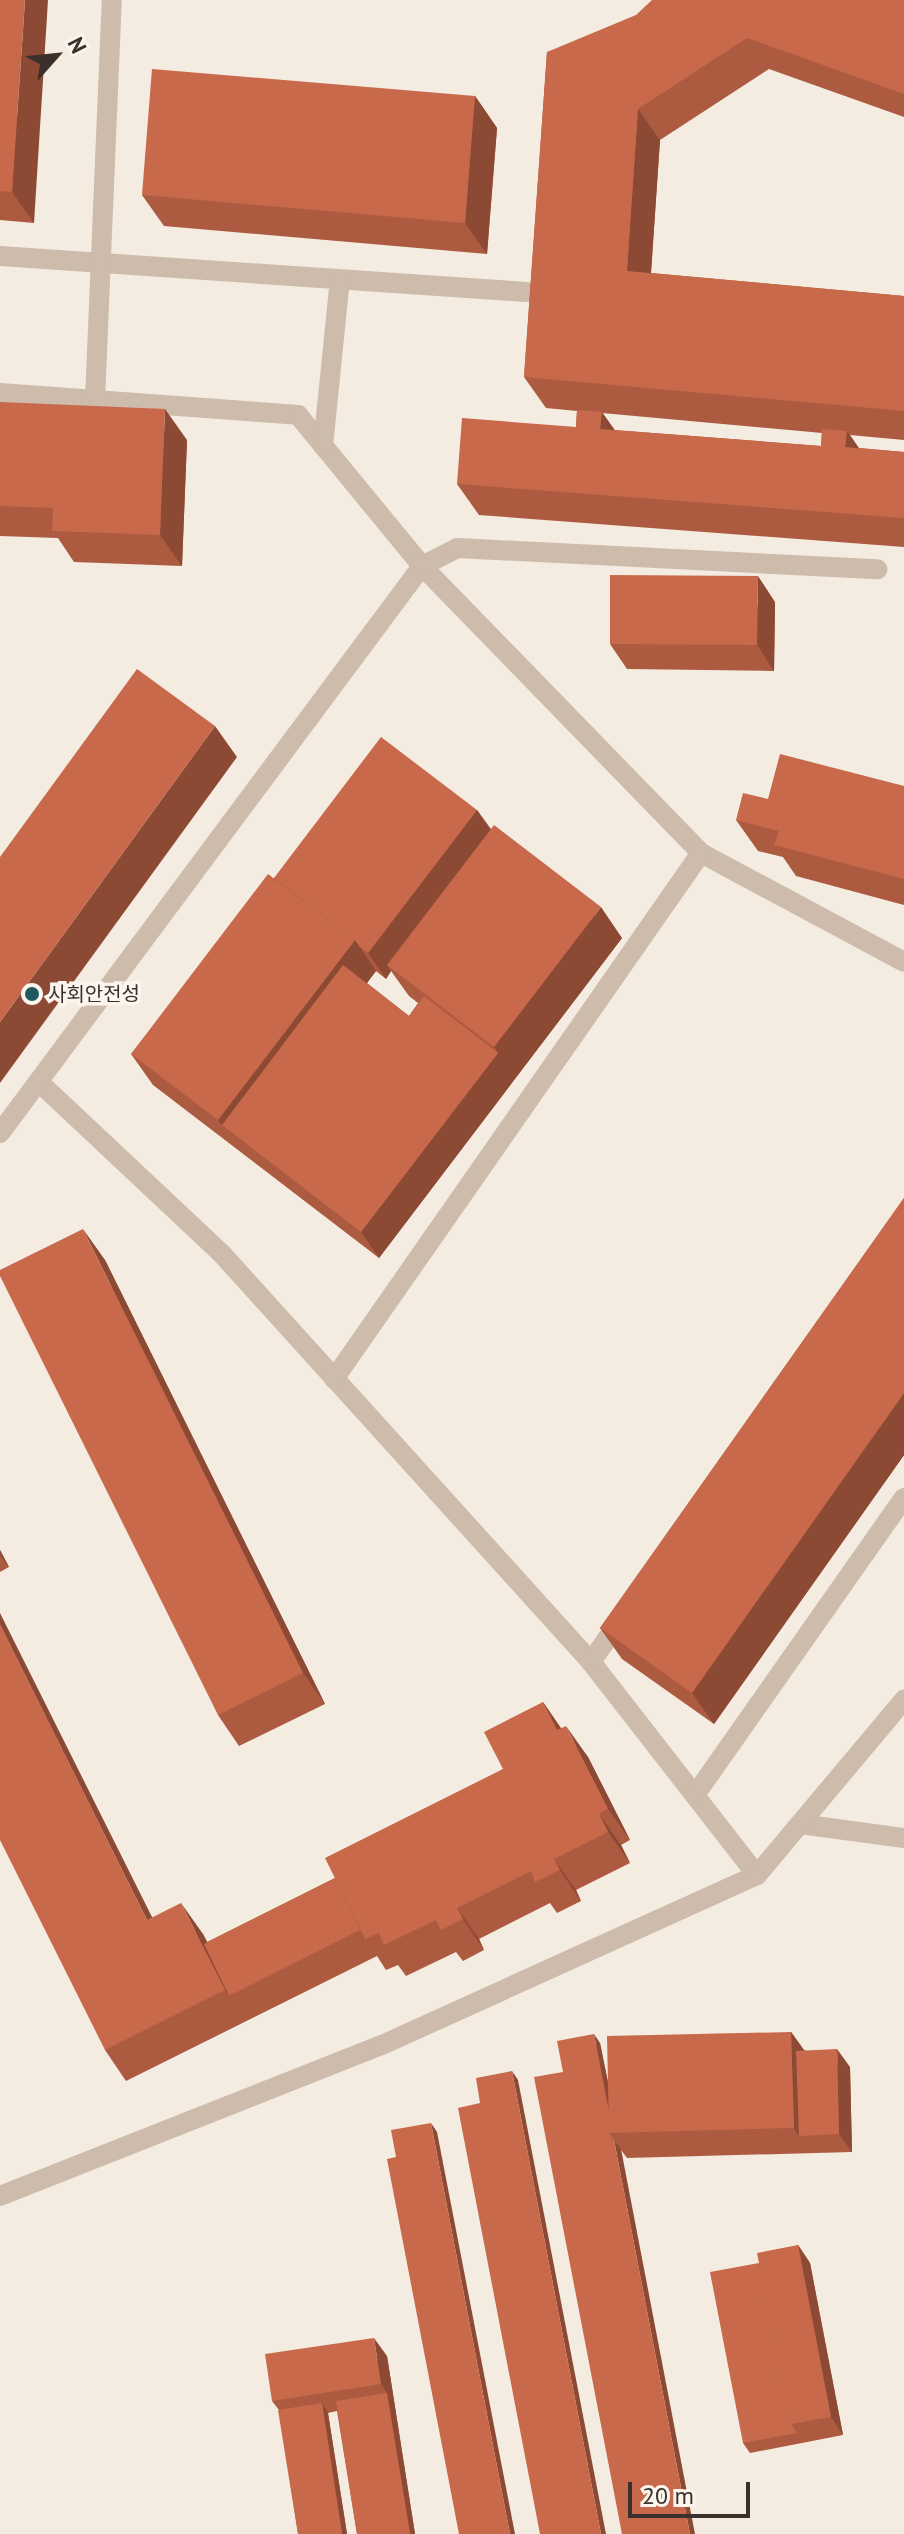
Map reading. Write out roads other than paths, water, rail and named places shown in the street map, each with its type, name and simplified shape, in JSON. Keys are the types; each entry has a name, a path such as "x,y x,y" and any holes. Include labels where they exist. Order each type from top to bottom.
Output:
{"street":[{"path":"95,400 112,0"},
{"path":"0,256 527,292"},
{"path":"323,446 340,280"},
{"path":"0,393 298,415 422,566 701,853 904,962"},
{"path":"0,1133 41,1084 422,566 457,548 877,569"},
{"path":"334,1379 701,853"},
{"path":"41,1084 222,1254 591,1662 757,1875"},
{"path":"695,1795 904,1498"},
{"path":"591,1662 636,1598"},
{"path":"0,2196 396,2039 757,1875 904,1700"},
{"path":"800,1824 904,1838"}],"place":[{"name":"사회안전성","path":"32,994"}]}
